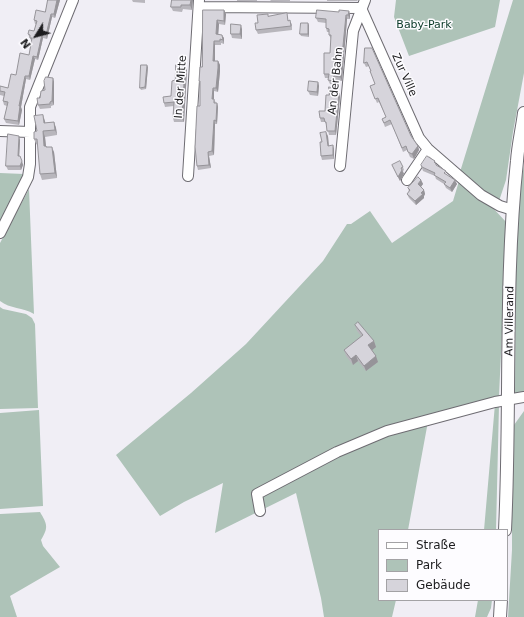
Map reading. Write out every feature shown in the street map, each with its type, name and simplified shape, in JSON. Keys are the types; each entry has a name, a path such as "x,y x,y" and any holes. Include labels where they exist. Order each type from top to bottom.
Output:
{"main road":[{"name":"Am Villerand","path":"505,529 508,470 508,399 513,210 517,160 524,113"},
{"path":"500,616 501,601"}],"street":[{"path":"0,233 28,177 30,164 30,107 73,0"},
{"path":"199,4 363,4"},
{"name":"In der Mitte","path":"188,176 199,4"},
{"name":"Zur Ville","path":"363,4 419,138 428,149 489,200 500,206 513,210"},
{"name":"An der Bahn","path":"340,166 353,31 363,4"},
{"path":"0,131 30,132"},
{"path":"406,180 428,149"},
{"path":"260,511 257,494 337,452 387,431 495,402 524,397"}],"green space":[{"name":"Baby-Park","path":"396,0 500,0 495,27 409,56 394,17"},
{"path":"513,0 524,0 524,73 506,180 499,201 484,192 460,172"},
{"path":"524,165 524,396 520,396 515,393 516,212"},
{"path":"0,173 24,174 0,225"},
{"path":"459,181 492,207 507,223 499,396 429,416 408,529 378,529 378,601 396,601 392,617 324,617 321,598 296,493 215,533 223,483 184,502 160,516 116,455 191,393 246,344 323,261 347,224 351,224 370,211 392,243 453,201"},
{"path":"29,189 34,314 4,304 0,301 0,243"},
{"path":"0,307 26,314 32,318 35,324 38,408 0,409"},
{"path":"495,404 499,405 496,529 484,529"},
{"path":"39,410 43,506 0,509 0,413"},
{"path":"524,411 524,617 508,617 512,550 514,425"},
{"path":"40,512 46,526 41,540 43,546 60,567 10,596 17,617 0,617 0,514"},
{"path":"478,601 492,601 491,608 487,617 475,617"}],"building":[{"path":"48,0 57,0 54,14 51,14 46,35 42,34 37,57 33,56 29,76 25,76 19,106 18,121 4,119 8,102 3,101 5,92 0,91 0,86 8,88 11,74 16,75 20,53 29,55 32,38 30,38 30,35 28,34 29,30 34,31 37,21 34,20 36,10 45,12"},
{"path":"172,0 191,0 190,5 171,7"},
{"path":"203,10 224,10 224,21 217,20 216,34 222,35 223,40 220,39 220,41 214,41 213,61 218,61 218,68 216,88 213,88 212,99 214,99 214,103 217,103 216,121 214,120 212,151 208,152 209,165 197,166 195,147 197,106 200,106 199,81 200,67 202,67"},
{"path":"317,10 339,12 339,10 349,11 348,15 346,15 340,77 334,76 333,81 328,80 329,74 324,74 324,53 330,53 331,35 329,35 329,29 326,28 326,19 316,18"},
{"path":"287,13 288,21 290,20 291,26 256,30 255,23 258,23 257,15 268,14 268,16"},
{"path":"301,23 308,23 308,34 300,34"},
{"path":"231,24 241,25 240,34 231,34"},
{"path":"365,48 372,48 411,136 418,146 412,154 408,152 406,146 402,148 390,120 384,123 382,119 386,117 378,98 375,99 370,86 375,84 371,71 367,62 364,63"},
{"path":"141,65 147,65 145,87 140,88"},
{"path":"176,65 185,66 182,118 173,118 174,102 164,103 163,97 171,96 172,81 175,80"},
{"path":"46,77 53,78 52,101 50,104 38,105 37,98 40,98 41,91 45,90 44,81"},
{"path":"309,81 318,82 317,92 308,91"},
{"path":"329,87 334,88 334,92 339,93 335,131 327,131 326,122 324,118 320,118 319,111 325,111 326,95 329,95"},
{"path":"43,115 44,123 54,122 55,130 43,131 44,146 52,147 55,173 40,174 37,139 34,139 34,132 37,131 34,116"},
{"path":"326,132 328,146 333,145 333,155 321,156 320,142 322,142 320,133"},
{"path":"8,134 19,136 18,156 20,156 22,161 20,166 6,166"},
{"path":"427,156 435,161 434,162 436,165 446,171 444,173 455,180 450,188 444,184 446,182 434,175 435,173 422,167 421,165"},
{"path":"400,161 403,167 401,168 402,170 398,177 392,165"},
{"path":"418,177 421,180 418,184 424,190 421,193 423,194 415,201 407,194 410,190 408,188"},
{"path":"358,322 374,341 368,345 376,356 364,366 356,355 351,359 344,350 363,335 355,325"}]}
